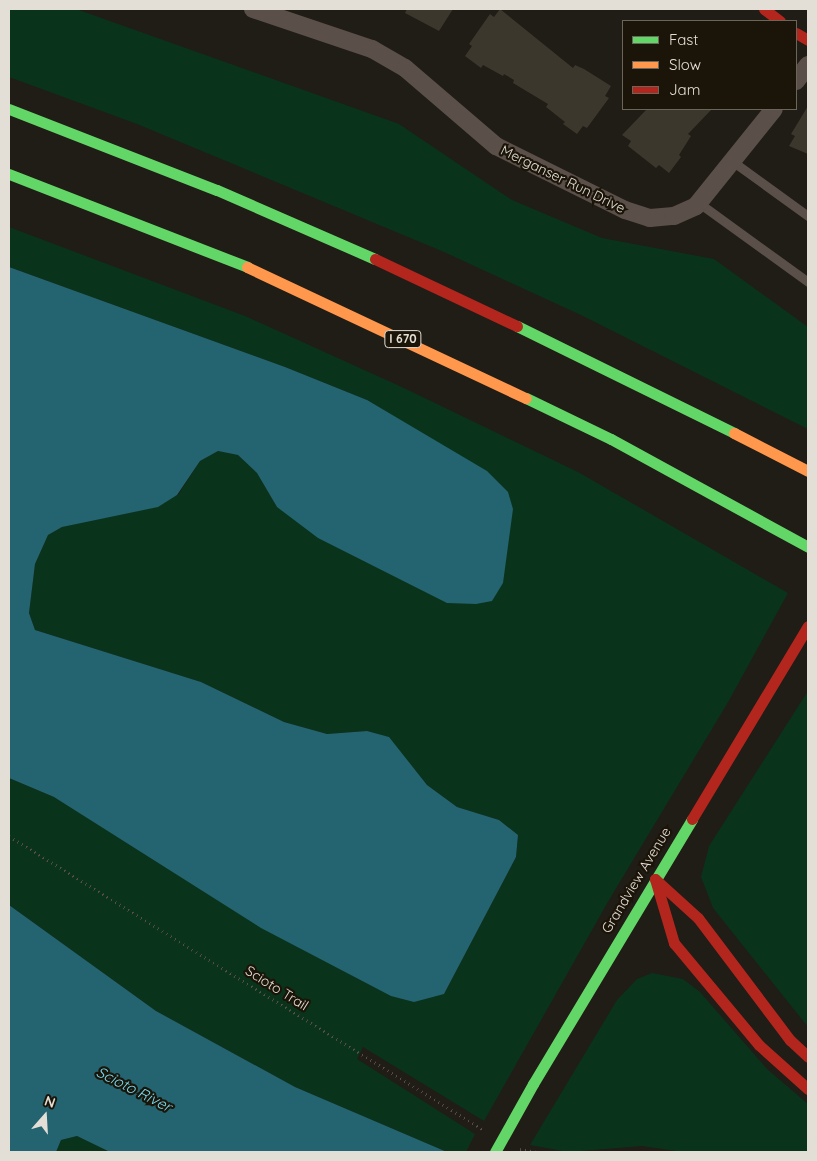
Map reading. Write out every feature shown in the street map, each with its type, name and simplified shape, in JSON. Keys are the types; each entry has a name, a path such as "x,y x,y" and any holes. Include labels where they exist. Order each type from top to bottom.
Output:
{"main road":[{"path":"764,9 779,20"},
{"path":"797,34 808,40"},
{"path":"9,109 217,190 392,266 628,378 808,471"},
{"name":"I 670","path":"9,174 240,264 424,349 611,439 747,511 808,547"},
{"path":"9,178 49,188"},
{"path":"747,511 795,555"},
{"name":"Grandview Avenue","path":"496,1152 532,1084 808,626"},
{"path":"655,879 698,918 790,1040 808,1056"},
{"path":"655,879 674,943 759,1045 808,1089"}],"street":[{"name":"Merganser Run Drive","path":"253,9 372,49 405,68 496,146 625,210 650,218 674,216 698,203 773,110"},
{"path":"797,80 808,66"}],"lane":[{"path":"732,161 808,216"},
{"path":"698,203 808,282"}],"path":[{"name":"Scioto Trail","path":"9,836 489,1133"},
{"path":"512,1145 537,1152"},
{"path":"626,1152 648,1152"}],"green space":[{"path":"9,9 76,9 399,124 512,200 602,238 714,259 808,327 808,429 583,316 444,252 137,124 9,77"},
{"path":"9,227 245,316 404,388 578,472 788,593 727,704 609,900 484,1121 363,1047 357,1059 475,1134 466,1152 447,1152 295,1087 156,1011 9,905 9,778 54,797 444,994 516,857 518,835 499,820 457,807 427,785 388,737 367,731 327,734 284,722 201,682 35,630 29,613 35,564 48,535 62,527 178,495 200,461 218,451 238,455 257,473 277,507 367,400 285,367 9,267"},
{"path":"808,691 808,1027 713,908 701,877 709,846"},
{"path":"652,973 683,979 700,992 767,1069 808,1104 808,1152 683,1152 642,1146 568,1152 530,1145 617,1000 637,979"},
{"path":"77,1136 110,1152 56,1152 61,1140"}],"water":[{"path":"9,267 285,367 367,400 487,471 508,492 513,509 503,583 492,601 476,604 447,603 318,538 277,507 257,473 238,455 218,451 200,461 177,495 158,507 62,527 48,535 35,564 29,613 35,630 201,682 284,722 327,734 367,731 389,737 427,785 457,807 499,820 518,835 516,857 444,994 414,1002 391,996 261,928 54,797 9,778"},
{"name":"Scioto River","path":"9,905 156,1011 295,1087 447,1152 110,1152 77,1136 61,1140 56,1152 9,1152"}],"building":[{"path":"407,9 453,9 439,31 405,13"},
{"path":"500,9 573,68 575,65 584,69 611,86 605,96 609,98 587,128 583,126 577,134 563,124 565,122 546,107 548,104 513,83 514,80 483,65 481,68 465,56 472,46 469,44 490,14 494,17"},
{"path":"808,106 808,154 789,146 795,136 791,134"},
{"path":"646,110 711,110 688,134 691,136 679,155 681,157 669,173 659,165 656,168 628,146 631,141 622,135"}],"traffic: fast":[{"path":"9,109 217,190 375,259"},
{"path":"9,174 247,267"},
{"path":"517,326 734,433"},
{"path":"526,398 611,439 808,547"},
{"path":"533,1084 692,819"},
{"path":"495,1152 533,1084"}],"traffic: slow":[{"path":"247,267 526,398"},
{"path":"734,433 808,471"}],"traffic: jam":[{"path":"764,9 779,20"},
{"path":"797,34 808,40"},
{"path":"375,259 517,326"},
{"path":"692,819 808,626"},
{"path":"655,879 674,943 759,1045 808,1089"},
{"path":"655,879 698,918 790,1040 808,1057"}]}
